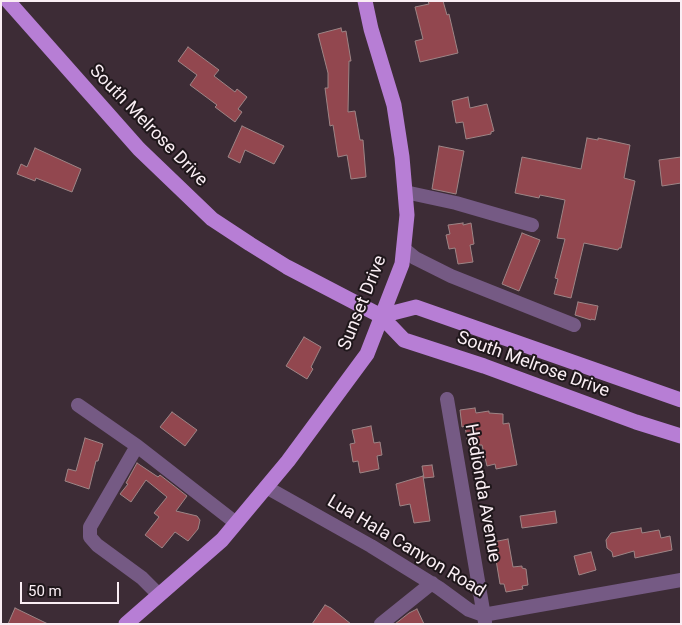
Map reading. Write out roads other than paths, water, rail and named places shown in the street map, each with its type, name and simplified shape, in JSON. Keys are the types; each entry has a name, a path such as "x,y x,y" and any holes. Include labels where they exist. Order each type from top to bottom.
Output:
{"main road":[{"name":"South Melrose Drive","path":"8,1 139,149 212,219 287,267 381,316 404,340 484,366 636,422 681,436"},
{"name":"Sunset Drive","path":"126,624 222,540 288,461 367,354 402,264 407,215 394,105 371,29 365,1"},
{"name":"South Melrose Drive","path":"381,316 416,307 681,400"}],"street":[{"path":"405,192 456,203 532,225"},
{"path":"404,249 415,258 451,276 574,325"},
{"name":"Hedionda Avenue","path":"447,399 484,619"},
{"path":"78,404 137,446 236,523"},
{"path":"137,446 90,527 90,537 97,545 142,578 159,595"},
{"name":"Lua Hala Canyon Road","path":"266,487 371,546 484,619 681,580"},
{"path":"381,624 432,584"}]}
